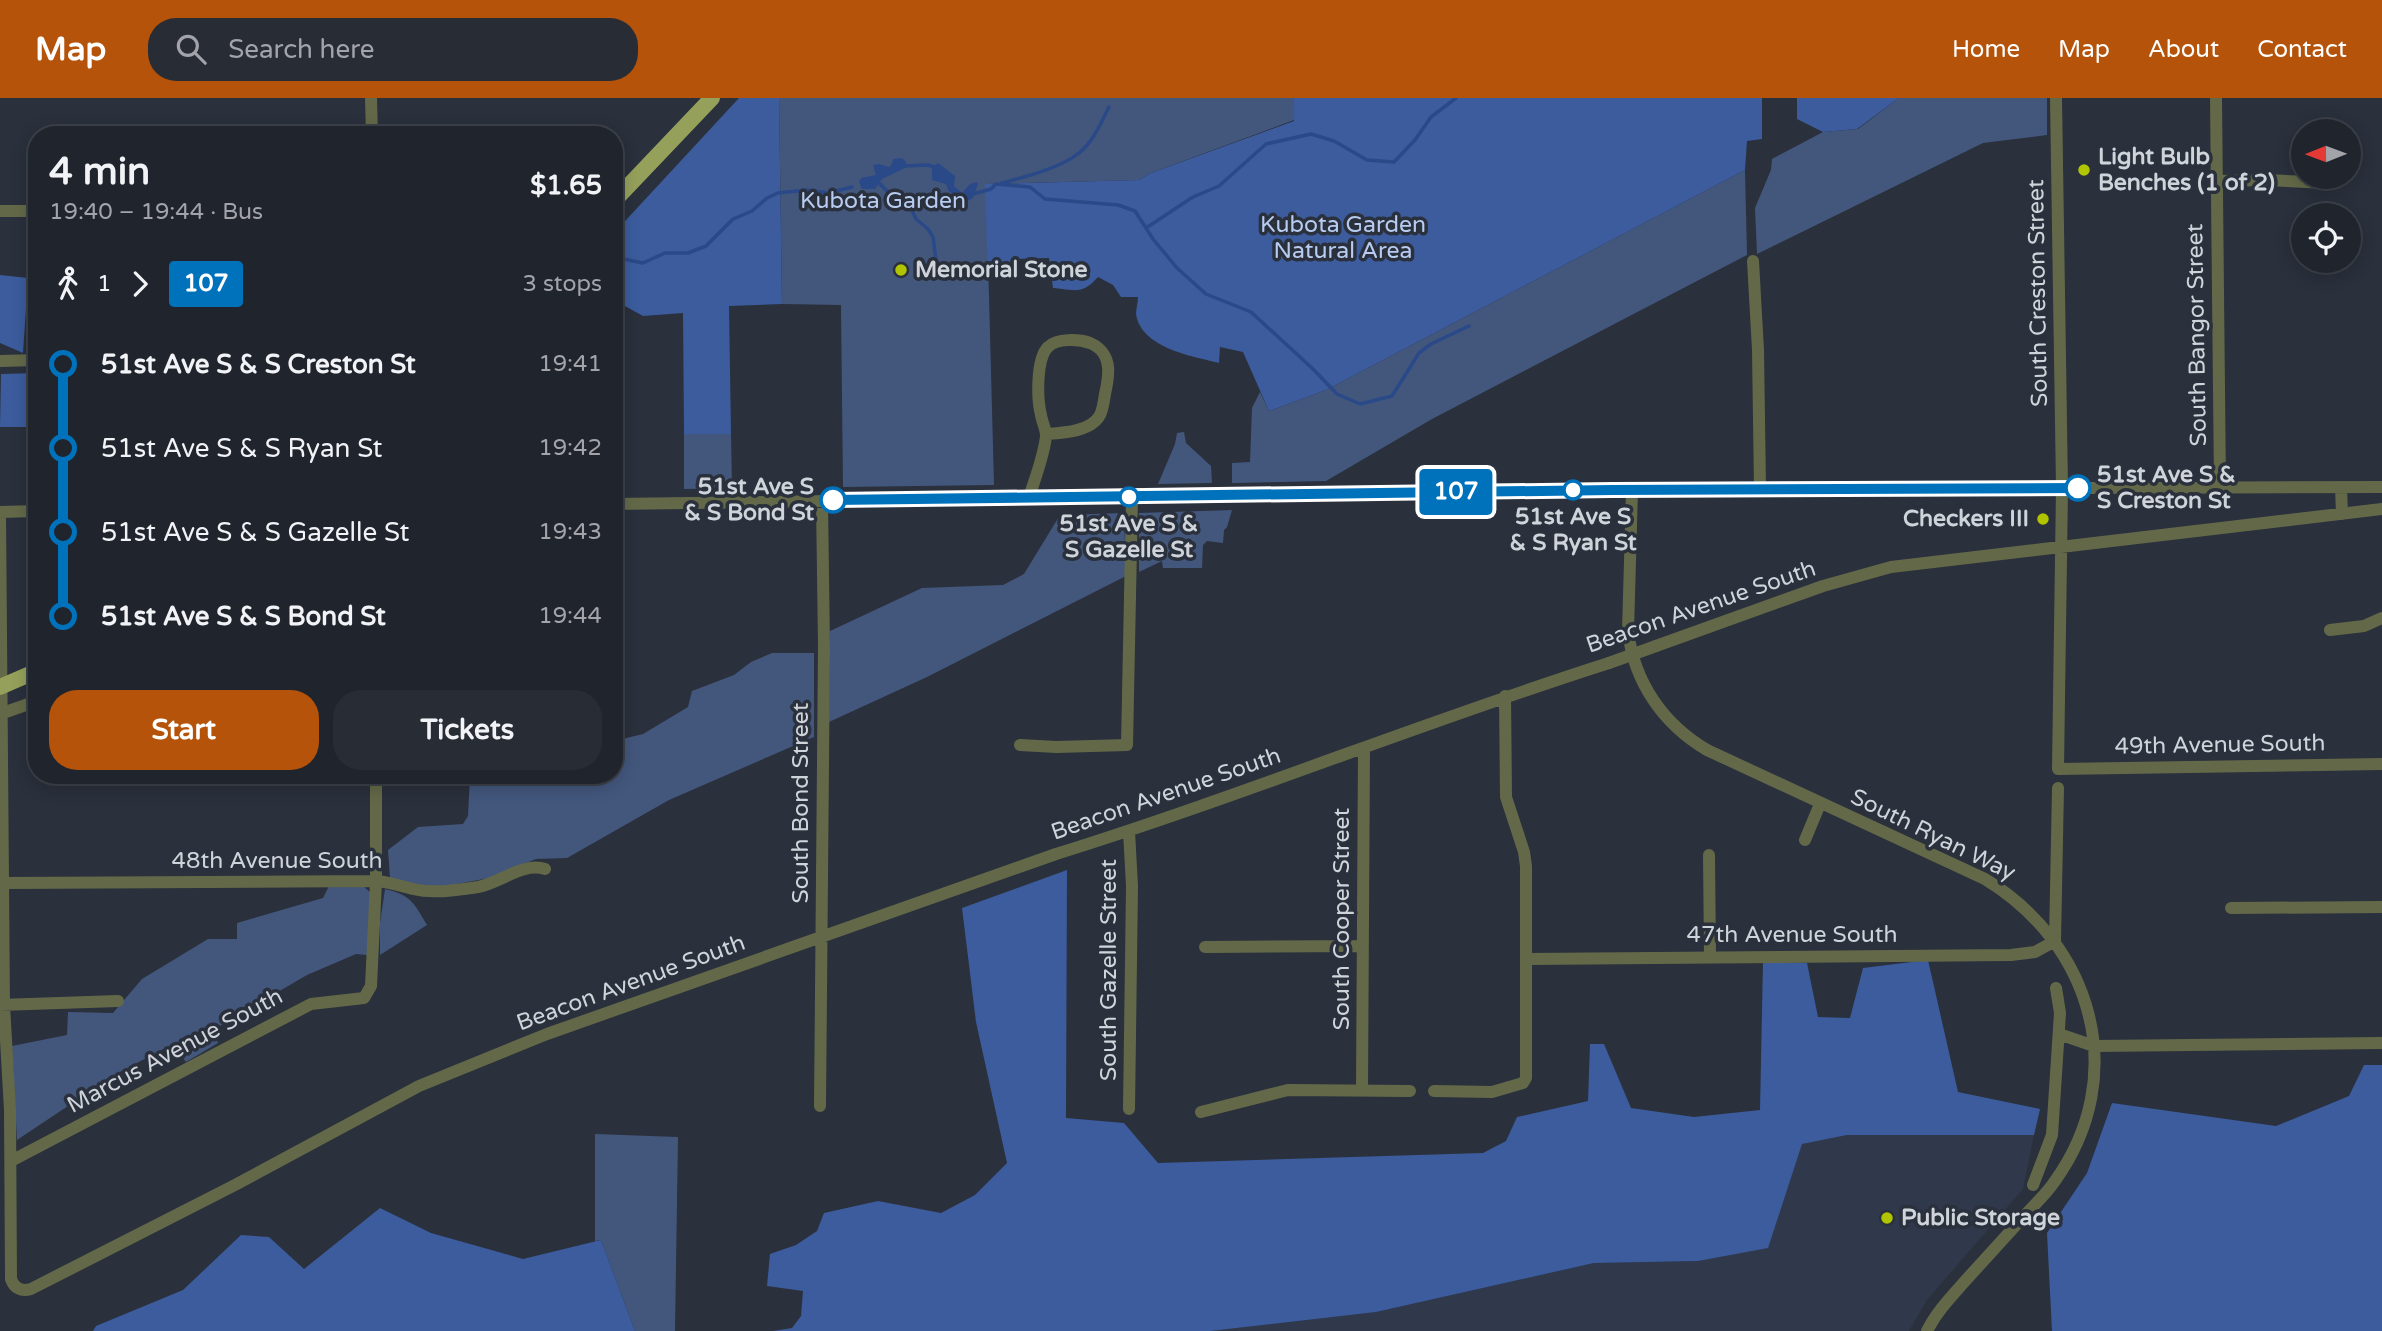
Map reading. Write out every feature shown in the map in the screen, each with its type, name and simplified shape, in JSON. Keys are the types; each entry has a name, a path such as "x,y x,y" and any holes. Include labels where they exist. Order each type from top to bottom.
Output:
{"main road":[{"path":"623,191 711,98"},
{"path":"1,687 28,675"}],"street":[{"path":"371,98 372,126"},
{"name":"South Creston Street","path":"2056,98 2062,488 2058,769"},
{"name":"South Bangor Street","path":"2216,98 2220,488"},
{"path":"2217,180 2291,181"},
{"path":"0,211 28,211"},
{"path":"1752,261 1758,350 1760,489"},
{"path":"1029,498 1046,434 1038,386 1047,348 1066,341 1092,344 1102,351 1108,363 1100,416 1077,429 1046,434"},
{"path":"0,361 28,360"},
{"path":"2341,487 2342,514"},
{"path":"623,504 1632,490 2382,487"},
{"name":"South Ryan Way","path":"1632,490 1628,631 1631,651 1650,696 1669,720 1700,746 1985,879 2010,894 2055,940 2081,990 2090,1019 2094,1046 2088,1108 2083,1129 2054,1183 1949,1299 1927,1331"},
{"path":"1020,745 1127,745 1132,497"},
{"name":"South Bond Street","path":"820,1106 822,501"},
{"name":"Beacon Avenue South","path":"5,1254 16,1288 31,1289 236,1185 438,1077 547,1034 1823,586 1891,567 2382,509"},
{"path":"5,1254 11,1161 2,1005 3,713 0,512 28,511"},
{"path":"2330,630 2364,626 2382,618"},
{"path":"1434,1091 1492,1092 1523,1083 1526,1078 1526,866 1524,852 1505,796 1505,696"},
{"path":"3,713 28,704"},
{"name":"South Cooper Street","path":"1362,1091 1364,748"},
{"name":"49th Avenue South","path":"2058,769 2382,764"},
{"path":"376,784 376,881"},
{"path":"2055,940 2058,788"},
{"path":"1805,840 1820,804"},
{"name":"South Gazelle Street","path":"1129,831 1132,886 1129,1109"},
{"path":"1709,855 1710,956"},
{"name":"48th Avenue South","path":"3,883 376,881 396,883 411,889 442,891 481,886 533,867 545,869"},
{"name":"Marcus Avenue South","path":"11,1161 311,1004 364,998 371,986 376,881"},
{"path":"2231,908 2382,907"},
{"name":"47th Avenue South","path":"1527,959 2011,954 2035,952 2055,940"},
{"path":"1205,947 1362,946"},
{"path":"2033,1185 2052,1135 2060,1013 2056,988"},
{"path":"2,1005 118,1001"},
{"path":"2059,1034 2094,1046 2382,1043"},
{"path":"1201,1112 1288,1090 1410,1091"}],"shaded area":[{"path":"902,158 906,162 905,168 882,179 875,189 862,189 859,182 861,178 876,175 873,165 889,167 893,159"},
{"path":"938,163 955,176 954,186 962,193 970,184 977,182 973,198 966,202 959,201 946,184 932,180 932,167"},
{"name":"Public Storage","path":"1847,1135 2034,1135 2023,1189 1927,1300 1909,1331 1210,1331 1376,1312 1594,1263 1698,1261 1802,1144"}],"green space":[{"path":"739,98 779,98 782,304 729,306 731,434 684,434 683,313 643,316 623,305 623,223"},
{"name":"Kubota Garden","path":"779,98 1294,98 1294,120 1151,173 1139,180 986,184 994,485 843,487 841,305 782,304"},
{"name":"Kubota Garden Natural Area","path":"1294,98 1762,98 1762,139 1747,141 1745,170 1326,390 1269,411 1243,352 1220,347 1219,363 1157,343 1140,326 1136,314 1138,297 1121,297 1113,285 1098,277 1083,289 1053,288 1049,258 1014,259 988,277 985,184 1139,180 1151,173 1294,121"},
{"path":"1797,98 1899,98 1857,129 1823,132 1797,119"},
{"path":"1899,98 2047,98 2047,135 1983,143 1757,254 1755,208 1771,170 1772,159 1823,132 1858,129"},
{"path":"1745,170 1747,255 1432,419 1326,481 1232,483 1232,463 1250,462 1252,408 1260,392 1269,411 1326,390"},
{"path":"0,275 28,278 23,353 0,343"},
{"path":"28,373 28,427 0,427 1,374"},
{"path":"1184,432 1186,443 1211,466 1212,483 1158,484 1177,433"},
{"path":"684,434 731,434 732,488 684,489"},
{"path":"1232,510 1224,530 1223,543 1207,541 1203,545 1202,568 1163,568 1162,561 1139,572 1139,513"},
{"path":"1124,513 1126,576 927,677 829,722 830,631 922,588 1003,585 1024,574 1060,515"},
{"path":"772,653 814,653 814,737 669,800 567,858 536,859 489,878 441,887 415,885 390,878 388,850 418,827 463,824 468,816 470,784 623,784 623,739 643,734 688,707 692,691 734,675 751,662"},
{"path":"1067,870 1066,1118 1124,1123 1158,1163 1483,1153 1506,1141 1517,1117 1588,1101 1590,1044 1604,1044 1631,1108 1694,1117 1760,1110 1763,962 1807,963 1818,1017 1850,1018 1863,968 1928,960 1958,1092 2040,1109 2034,1135 1847,1135 1802,1144 1768,1248 1698,1261 1594,1263 1376,1312 1210,1331 773,1331 792,1328 801,1316 803,1291 767,1286 770,1254 796,1245 817,1231 824,1213 878,1201 941,1213 975,1195 1007,1163 976,1022 962,908"},
{"path":"329,886 363,886 371,893 368,955 356,954 307,975 213,1030 218,1043 186,1062 173,1044 116,1074 17,1140 12,1046 67,1035 68,1012 113,1013 142,979 208,939 237,939 237,923 323,898"},
{"path":"385,889 401,894 411,901 427,925 380,955 380,923"},
{"path":"2364,1065 2382,1065 2382,1331 2052,1331 2047,1233 2087,1173 2112,1103 2276,1126 2349,1096"},
{"path":"595,1134 678,1137 675,1331 635,1331 601,1240 595,1241"},
{"path":"380,1208 431,1233 523,1259 601,1240 635,1331 93,1331 96,1326 183,1290 241,1235 269,1237 304,1269"}],"waterway":[{"path":"1146,228 1193,197 1219,186 1266,144 1311,134 1334,141 1367,160 1394,162 1415,140 1431,117 1456,98"},
{"path":"1002,183 1053,168 1079,153 1093,138 1109,107"},
{"path":"902,166 928,165 936,168"},
{"path":"877,181 888,192 896,192 907,200 916,219 933,237 936,261 945,274"},
{"path":"973,194 991,189 996,184 1030,187 1045,199 1118,205 1135,211 1153,239 1177,268 1206,294 1251,312 1337,394 1360,404 1392,396 1419,353 1431,344 1469,326"},
{"path":"623,259 643,263 665,253 688,253 706,246 733,219 752,211 767,198 778,193 807,190 828,193 852,187"}],"bus line":[{"name":"107","path":"833,500 1612,490 2078,488"}],"place":[{"name":"Light Bulb Benches (1 of 2)","path":"2084,170"},
{"name":"Memorial Stone","path":"901,270"},
{"name":"51st Ave S & S Creston St","path":"2078,488"},
{"name":"51st Ave S & S Ryan St","path":"1573,490"},
{"name":"51st Ave S & S Gazelle St","path":"1129,497"},
{"name":"51st Ave S & S Bond St","path":"833,500"},
{"name":"Checkers III","path":"2043,519"},
{"name":"Public Storage","path":"1887,1218"}]}
